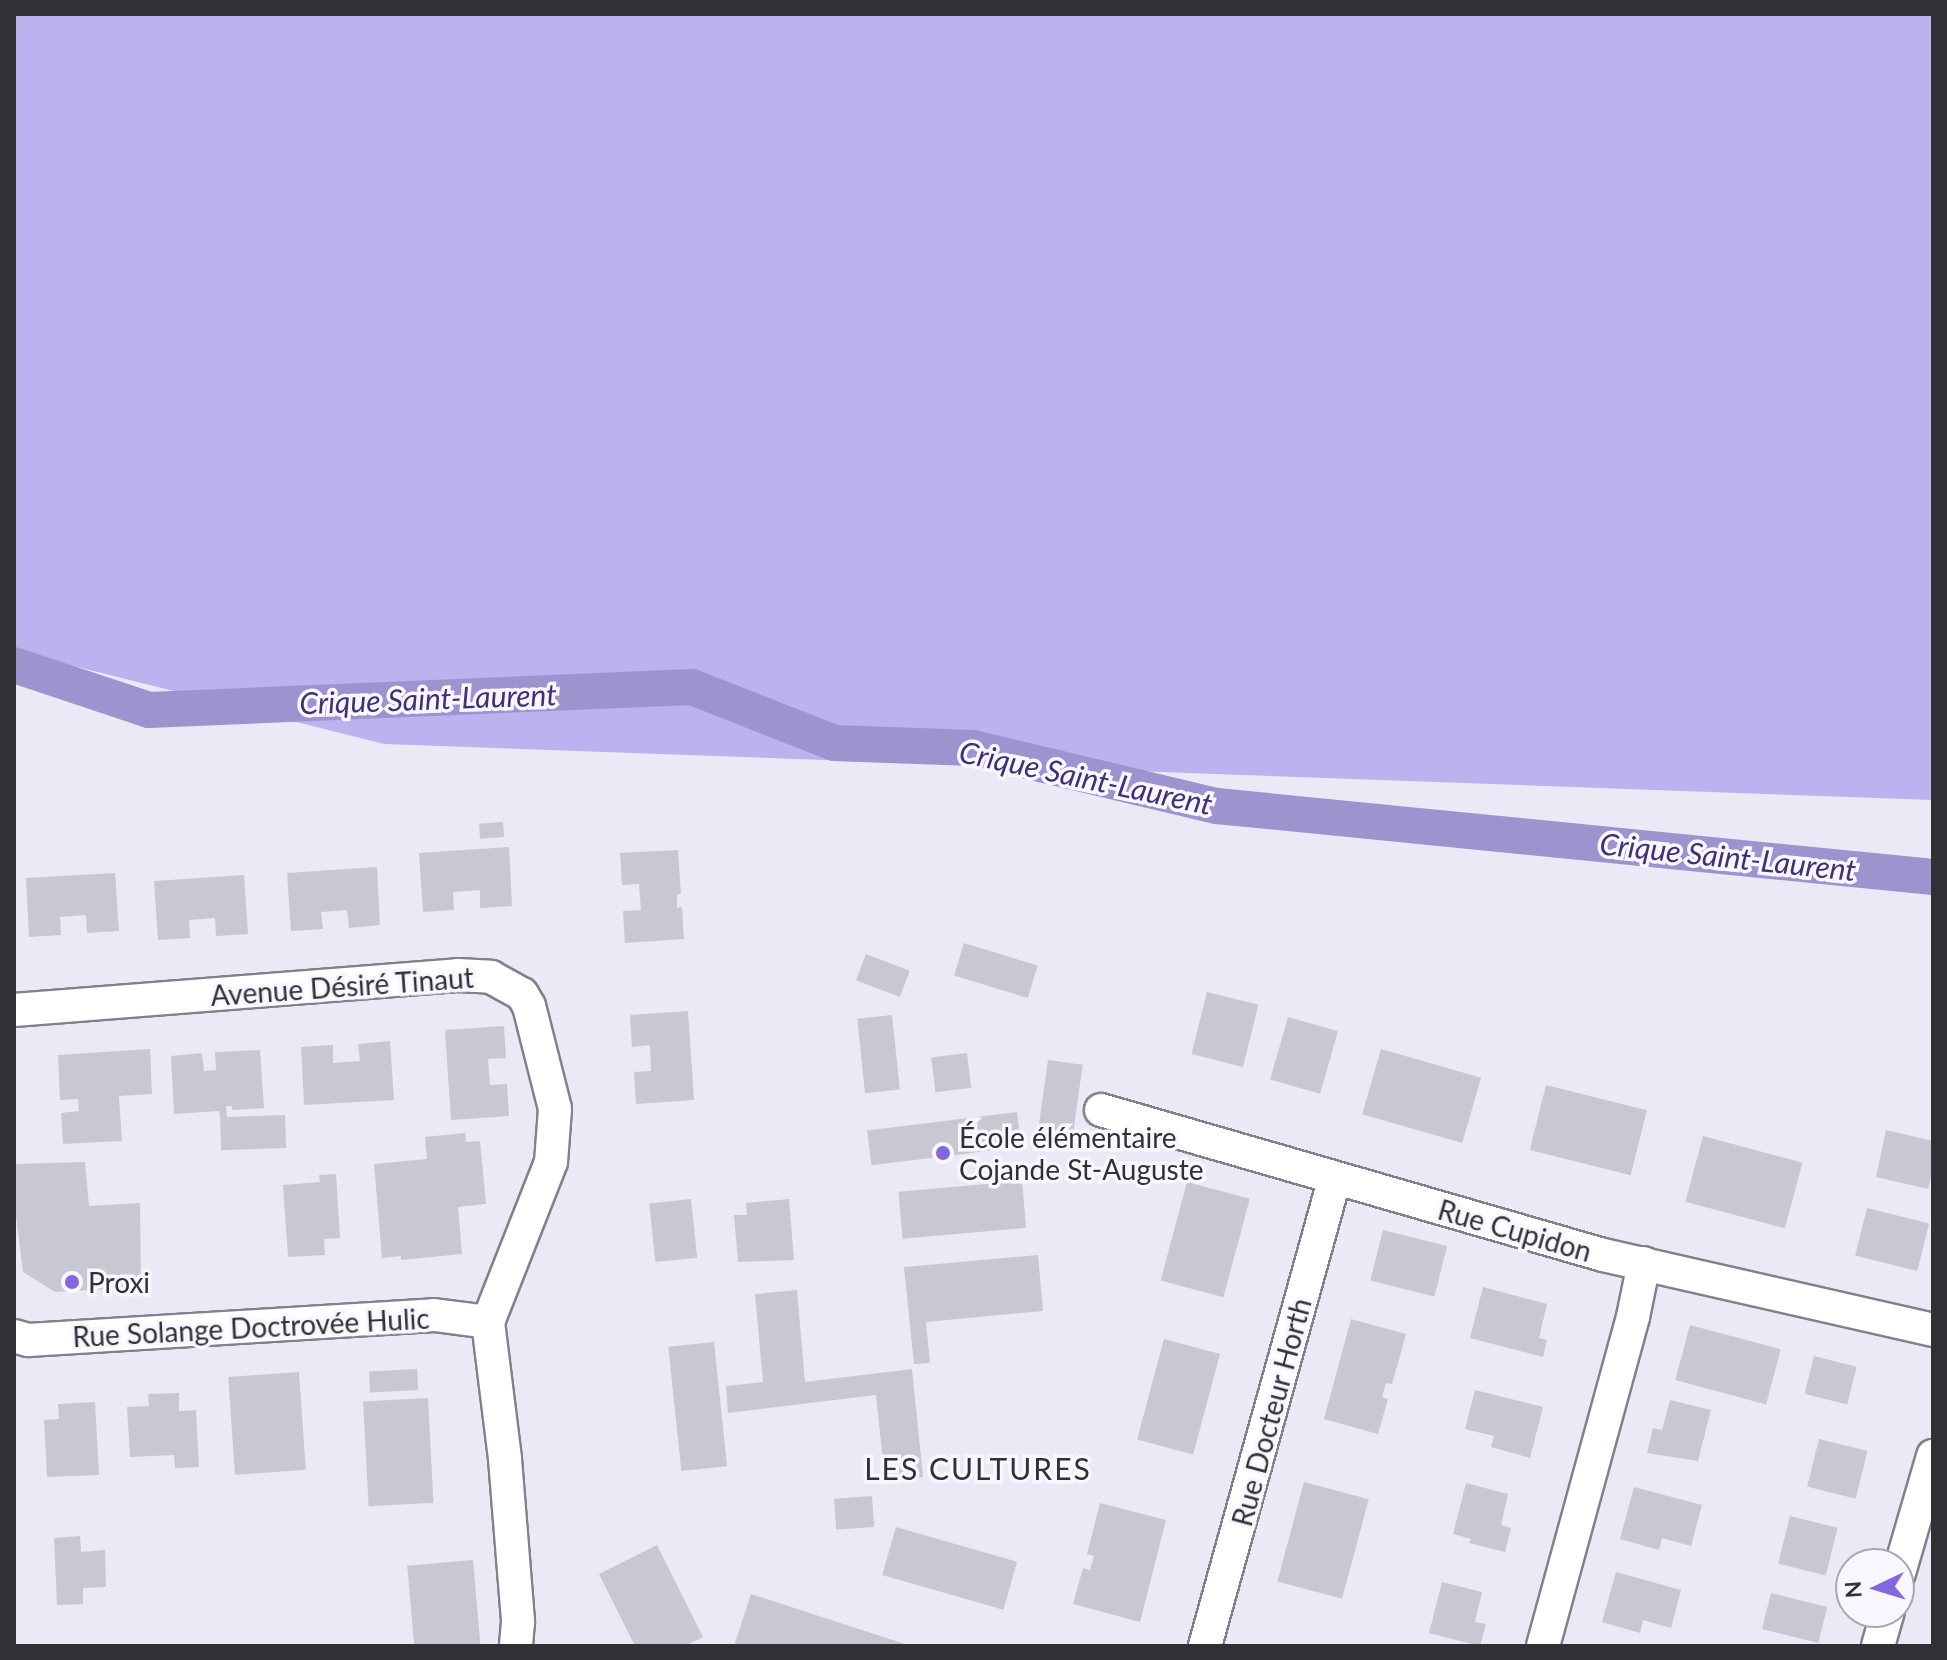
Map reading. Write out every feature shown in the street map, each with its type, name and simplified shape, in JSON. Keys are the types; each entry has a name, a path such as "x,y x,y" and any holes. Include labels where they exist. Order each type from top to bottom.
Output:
{"street":[{"name":"Avenue Désiré Tinaut","path":"14,1010 458,975 491,977 511,985 522,994 529,1006 555,1109 551,1162 488,1322 505,1459 518,1622 516,1646"},
{"name":"Rue Cupidon","path":"1101,1110 1603,1255 1933,1330"},
{"name":"Rue Docteur Horth","path":"1205,1646 1335,1178"},
{"path":"1543,1646 1633,1317 1644,1263"},
{"name":"Rue Solange Doctrovée Hulic","path":"14,1336 28,1340 434,1315 488,1322"},
{"path":"1906,1548 1933,1456"}],"shaded area":[{"path":"14,14 1933,14 1933,800 384,744 14,651"}],"building":[{"path":"503,822 504,837 480,839 479,824"},
{"path":"509,847 512,906 480,908 480,890 453,892 454,910 423,912 419,853"},
{"path":"678,850 681,894 677,894 677,908 682,907 684,939 625,943 623,911 641,910 639,884 622,885 620,853"},
{"path":"377,867 380,925 349,928 347,910 321,912 323,929 291,931 287,873"},
{"path":"115,873 119,931 87,933 86,915 60,917 61,935 29,937 26,878"},
{"path":"244,875 248,934 216,936 215,918 189,920 190,938 158,940 154,881"},
{"path":"964,943 1038,966 1028,998 954,976"},
{"path":"866,954 910,971 900,997 856,980"},
{"path":"1207,992 1258,1005 1243,1067 1192,1054"},
{"path":"688,1011 694,1100 636,1104 634,1072 651,1071 650,1045 632,1047 630,1015"},
{"path":"892,1015 900,1090 865,1093 857,1019"},
{"path":"1288,1017 1338,1031 1320,1094 1270,1079"},
{"path":"504,1026 506,1058 488,1059 490,1085 507,1084 509,1116 451,1120 445,1030"},
{"path":"390,1041 394,1100 304,1105 301,1047 333,1045 333,1063 360,1061 358,1044"},
{"path":"150,1049 152,1094 119,1096 122,1141 63,1144 61,1113 79,1111 78,1099 60,1100 58,1055"},
{"path":"1381,1049 1481,1078 1462,1143 1362,1114"},
{"path":"260,1050 264,1108 232,1110 232,1106 226,1106 227,1117 220,1117 219,1111 174,1114 171,1056 202,1053 204,1071 216,1070 215,1052"},
{"path":"967,1053 971,1088 936,1092 931,1057"},
{"path":"1048,1060 1083,1065 1072,1140 1037,1135"},
{"path":"1546,1085 1647,1110 1631,1175 1530,1150"},
{"path":"1017,1112 1021,1147 871,1165 867,1130"},
{"path":"285,1115 286,1148 221,1150 220,1117"},
{"path":"1886,1130 1933,1141 1933,1169 1928,1189 1876,1177"},
{"path":"465,1133 466,1142 480,1141 486,1204 458,1207 462,1254 401,1260 401,1256 382,1258 374,1164 427,1159 425,1137"},
{"path":"1703,1136 1802,1163 1785,1228 1685,1202"},
{"path":"85,1162 89,1206 140,1203 141,1287 55,1292 23,1272 14,1200 14,1164"},
{"path":"336,1174 340,1238 324,1239 325,1255 288,1257 283,1185 320,1182 319,1175"},
{"path":"1022,1181 1026,1228 903,1239 898,1192"},
{"path":"1187,1182 1250,1199 1223,1297 1161,1281"},
{"path":"691,1199 697,1258 655,1262 649,1203"},
{"path":"789,1199 794,1260 738,1262 734,1215 747,1215 746,1203"},
{"path":"1867,1208 1929,1223 1917,1271 1855,1256"},
{"path":"1383,1230 1447,1246 1434,1296 1370,1280"},
{"path":"1038,1255 1043,1311 926,1322 930,1363 914,1364 904,1267"},
{"path":"1483,1287 1547,1304 1539,1338 1547,1340 1543,1357 1470,1338"},
{"path":"797,1290 805,1382 912,1369 923,1477 885,1481 876,1395 728,1413 726,1386 763,1382 755,1294"},
{"path":"1351,1319 1406,1334 1392,1384 1386,1383 1382,1397 1388,1399 1378,1434 1324,1419"},
{"path":"1690,1325 1781,1349 1766,1404 1675,1380"},
{"path":"1164,1339 1220,1354 1193,1454 1137,1439"},
{"path":"714,1342 727,1466 681,1471 668,1347"},
{"path":"1814,1356 1857,1367 1847,1404 1805,1394"},
{"path":"417,1369 418,1390 370,1392 369,1372"},
{"path":"299,1372 306,1470 235,1475 228,1377"},
{"path":"1475,1390 1543,1407 1530,1458 1491,1447 1494,1436 1465,1429"},
{"path":"179,1393 179,1411 196,1410 199,1467 175,1468 174,1455 130,1457 127,1407 149,1406 148,1394"},
{"path":"428,1398 433,1503 369,1506 363,1401"},
{"path":"1670,1400 1711,1410 1698,1461 1647,1453 1653,1428 1662,1430"},
{"path":"95,1402 99,1475 47,1477 44,1420 59,1419 58,1404"},
{"path":"1819,1439 1868,1451 1856,1499 1807,1487"},
{"path":"1304,1482 1369,1499 1342,1599 1277,1581"},
{"path":"1466,1483 1508,1494 1501,1525 1511,1528 1505,1552 1469,1543 1471,1539 1453,1534"},
{"path":"1634,1487 1702,1505 1691,1546 1662,1538 1659,1550 1620,1539"},
{"path":"872,1496 874,1527 836,1530 834,1499"},
{"path":"1100,1503 1166,1520 1140,1622 1073,1604 1083,1568 1090,1570 1094,1556 1087,1554"},
{"path":"1790,1516 1838,1528 1826,1575 1778,1564"},
{"path":"896,1527 1017,1562 1003,1610 882,1575"},
{"path":"80,1536 81,1552 105,1550 106,1587 83,1588 83,1604 57,1605 54,1538"},
{"path":"657,1545 703,1637 685,1646 635,1646 599,1574"},
{"path":"473,1560 480,1646 414,1646 407,1566"},
{"path":"1616,1572 1681,1590 1671,1628 1643,1620 1640,1633 1602,1622"},
{"path":"1442,1582 1482,1592 1475,1622 1486,1624 1480,1646 1429,1633"},
{"path":"1771,1593 1827,1607 1818,1643 1762,1629"},
{"path":"751,1594 908,1645 908,1646 734,1646"}],"waterway":[{"name":"Crique Saint-Laurent","path":"14,665 149,710 692,687 834,743 973,748 1217,806 1933,877"}],"place":[{"name":"École élémentaire Cojande St-Auguste","path":"943,1153"},
{"name":"Proxi","path":"72,1282"}],"district":[{"name":"LES CULTURES","path":"978,1468"}]}
